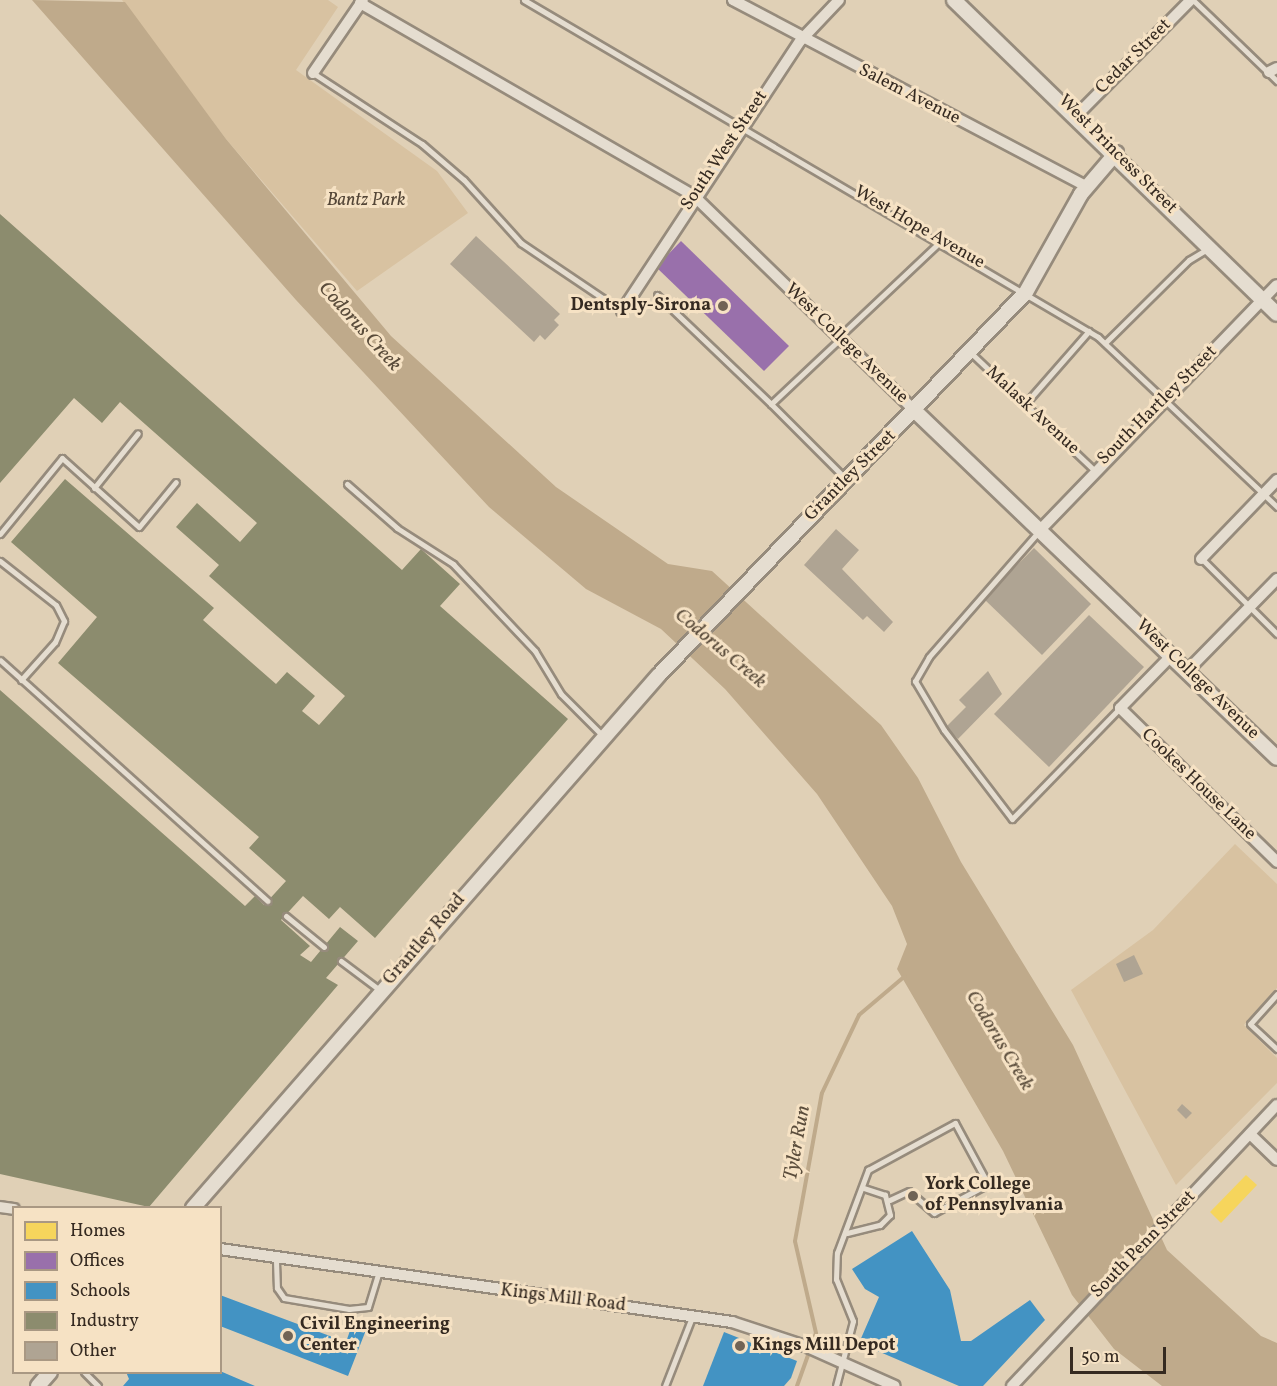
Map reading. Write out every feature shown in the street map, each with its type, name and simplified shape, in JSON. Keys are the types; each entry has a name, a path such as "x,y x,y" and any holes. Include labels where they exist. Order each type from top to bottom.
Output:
{"street":[{"name":"Salem Avenue","path":"733,0 801,40 1086,186"},
{"name":"West Princess Street","path":"954,0 1077,115 1277,314"},
{"name":"Cedar Street","path":"1077,115 1192,0"},
{"name":"South West Street","path":"621,311 742,125 801,40 835,1"},
{"path":"313,73 362,2"},
{"name":"West College Avenue","path":"362,2 694,196 1277,758"},
{"name":"Grantley Street","path":"659,675 754,573 915,411 1026,292 1086,186 1116,153"},
{"name":"South Hartley Street","path":"1041,529 1277,285"},
{"path":"1201,559 1277,480"},
{"path":"1187,671 1277,579"},
{"path":"1120,708 1171,656"},
{"name":"Grantley Road","path":"195,1206 659,675"},
{"name":"Cookes House Lane","path":"1120,708 1277,862"},
{"name":"South Penn Street","path":"1012,1386 1277,1105"},
{"path":"1250,1134 1277,1160"},
{"name":"Kings Mill Road","path":"222,1249 276,1261 741,1324 805,1346 895,1386"},
{"path":"38,1386 48,1374"}],"lane":[{"name":"West Hope Avenue","path":"524,0 940,241 1089,332 1105,343 1166,399 1277,507"},
{"path":"1192,0 1274,74"},
{"path":"313,73 422,144 521,243 621,311"},
{"path":"771,404 940,241"},
{"path":"1105,343 1189,260 1210,247"},
{"path":"657,296 847,480"},
{"path":"1025,404 1089,332"},
{"name":"Malask Avenue","path":"969,352 1095,471"},
{"path":"94,488 138,433"},
{"path":"0,534 62,459 139,527 176,482"},
{"path":"347,484 397,528 453,564 605,737"},
{"path":"1041,529 929,657 915,681 939,723 1012,819 1120,708"},
{"path":"1201,559 1277,634"},
{"path":"0,561 56,605 64,621 55,642 21,680"},
{"path":"0,660 268,901"},
{"path":"286,916 324,947"},
{"path":"341,961 381,991"},
{"path":"1277,994 1250,1024 1277,1049"},
{"path":"836,1386 844,1363 853,1322 836,1267 864,1188 867,1170 955,1123 988,1184 934,1213 909,1191 890,1200"},
{"path":"864,1188 890,1200"},
{"path":"847,1233 880,1225 890,1215 890,1200"},
{"path":"276,1261 277,1288 284,1298 350,1309 368,1307 378,1275"},
{"path":"665,1386 692,1317"},
{"path":"86,1374 98,1386"}],"green space":[{"name":"Bantz Park","path":"122,0 328,0 338,7 296,70 437,171 468,213 357,291 226,139"},
{"path":"1235,844 1277,884 1277,988 1244,1025 1277,1058 1277,1083 1176,1185 1071,990 1153,930"}],"water":[{"name":"Codorus Creek","path":"32,0 125,2 226,139 391,336 556,487 668,564 712,571 881,725 918,778 961,862 1073,1045 1167,1250 1261,1336 1277,1343 1277,1386 1162,1386 1114,1349 1072,1295 1003,1151 897,969 907,944 892,906 817,794 725,689 661,629 586,589 489,507 296,300"}],"building: Homes":[{"path":"1246,1175 1257,1185 1221,1223 1210,1212"}],"building: Offices":[{"name":"Dentsply-Sirona","path":"681,241 789,346 764,371 656,267"}],"building: Schools":[{"path":"912,1231 950,1290 961,1341 971,1341 1030,1300 1045,1320 983,1386 959,1386 859,1343 879,1297 865,1289 852,1269"},
{"name":"Civil Engineering Center","path":"222,1296 346,1342 352,1325 366,1330 348,1376 222,1327"},
{"name":"Kings Mill Depot","path":"724,1332 797,1361 791,1378 784,1386 703,1386"},
{"path":"222,1372 255,1386 123,1386 129,1379 127,1374 222,1374"}],"building: Industry":[{"path":"0,214 402,570 421,549 460,584 440,606 568,719 375,938 340,907 329,919 303,896 281,920 310,946 300,955 311,962 340,927 358,941 326,978 338,985 150,1206 0,1174 0,690 245,906 255,896 264,905 286,881 249,848 259,837 58,663 97,617 11,542 65,479 214,608 203,620 276,684 287,672 315,696 302,711 319,725 345,696 209,576 219,565 176,527 197,503 240,542 257,523 120,402 102,423 74,398 0,483"}],"building: Other":[{"path":"476,236 560,314 554,320 559,325 545,340 540,335 534,342 450,264"},
{"path":"836,529 859,550 842,569 893,622 884,632 867,616 863,620 804,565"},
{"path":"1034,548 1091,604 1042,655 984,599"},
{"path":"1089,615 1144,667 1049,767 994,714"},
{"path":"988,671 1002,694 958,739 946,727 966,707 959,700"},
{"path":"1134,955 1143,974 1124,982 1116,964"},
{"path":"1182,1104 1192,1113 1186,1119 1177,1110"}],"waterway":[{"name":"Tyler Run","path":"797,1386 816,1333 795,1241 822,1093 859,1015 905,976"}],"place":[{"name":"Dentsply-Sirona","path":"723,306"},
{"name":"York College of Pennsylvania","path":"913,1196"},
{"name":"Civil Engineering Center","path":"288,1336"},
{"name":"Kings Mill Depot","path":"740,1346"}]}
